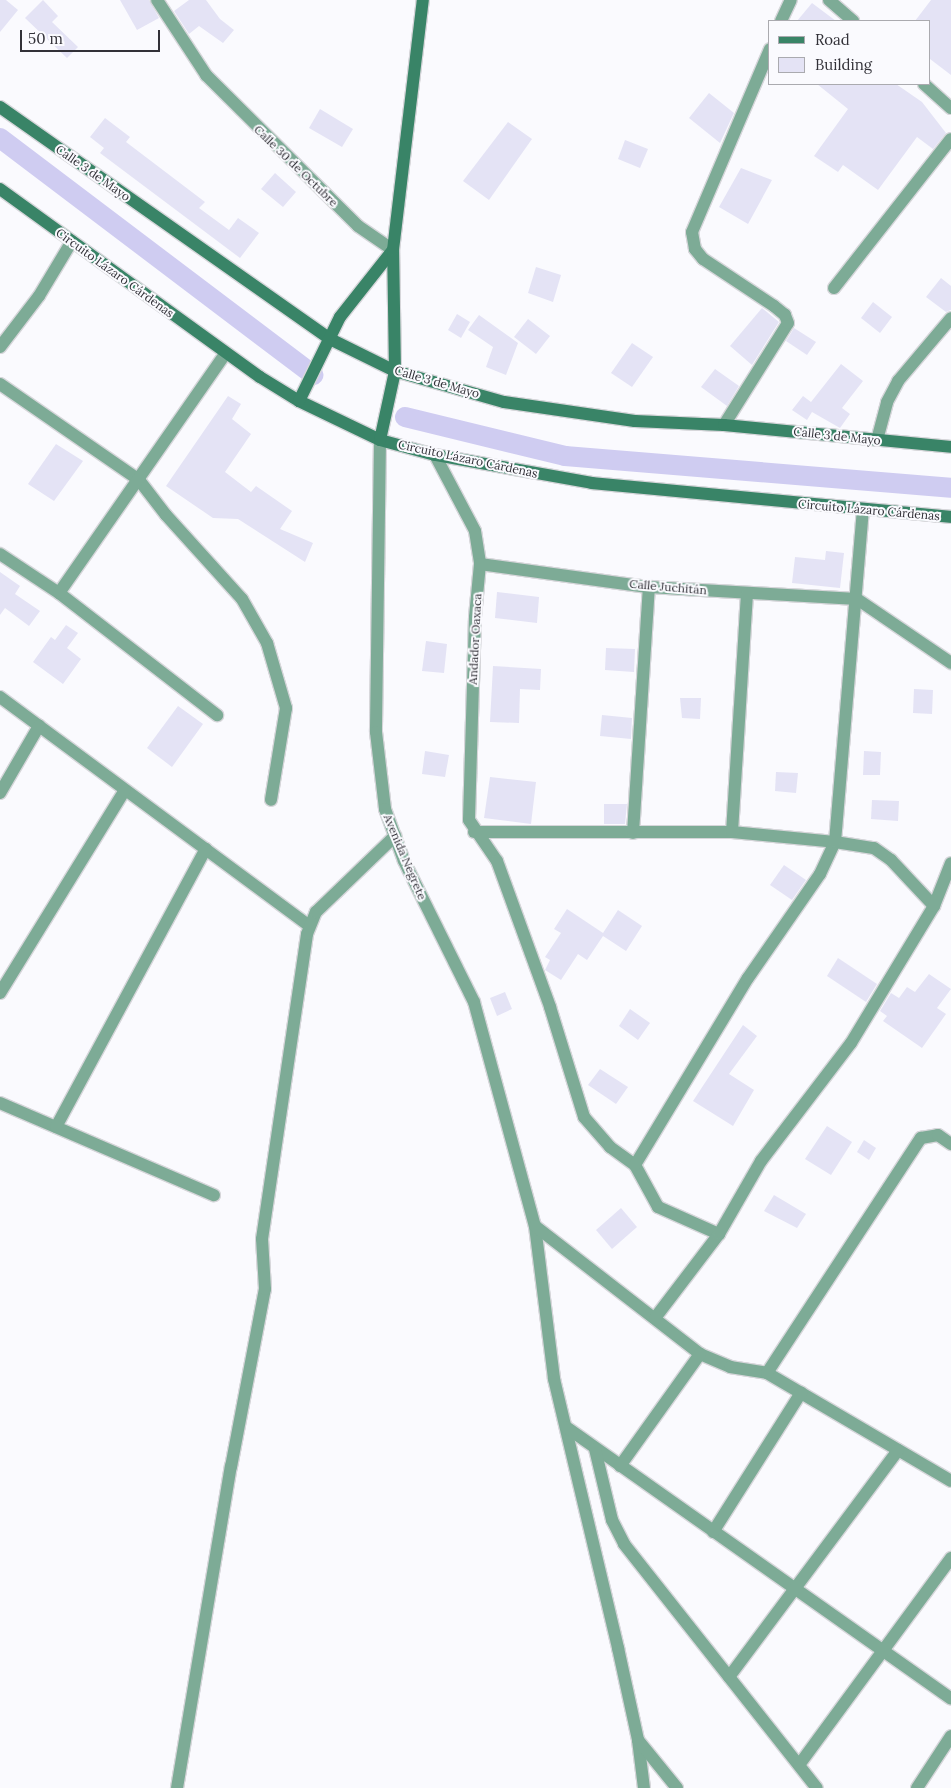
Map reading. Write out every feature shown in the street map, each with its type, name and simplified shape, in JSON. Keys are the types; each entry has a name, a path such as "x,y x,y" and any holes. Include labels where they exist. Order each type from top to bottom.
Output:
{"street":[{"name":"Calle 30 de Octubre","path":"157,0 206,76 358,226 393,250"},
{"path":"380,440 395,371 393,250 423,0"},
{"path":"781,20 791,0"},
{"path":"829,0 852,20"},
{"path":"724,425 788,323 785,315 774,306 703,259 695,249 692,232 768,54"},
{"path":"925,85 951,108"},
{"name":"Calle 3 de Mayo","path":"0,107 330,339 395,371 504,402 635,420 724,425 951,447"},
{"path":"834,288 951,139"},
{"name":"Circuito Lázaro Cárdenas","path":"0,189 226,354 299,401 380,440 435,455 592,484 951,517"},
{"path":"0,347 39,296 72,241"},
{"path":"299,401 340,317 393,250"},
{"path":"877,440 888,402 898,381 951,318"},
{"path":"59,593 226,354"},
{"path":"0,384 139,480 242,599 267,643 286,708 271,800"},
{"name":"Avenida Negrete","path":"380,440 376,732 384,810 474,1002 534,1226 554,1379 638,1740 644,1788"},
{"name":"Andador Oaxaca","path":"435,455 475,531 480,564 475,617 469,820 474,832"},
{"path":"635,1165 748,978 820,874 835,842 857,599 863,509"},
{"path":"0,554 59,593 216,715"},
{"name":"Calle Juchitán","path":"480,564 648,587 857,599"},
{"path":"633,833 648,587"},
{"path":"732,832 747,593"},
{"path":"857,599 951,663"},
{"path":"0,697 310,926"},
{"path":"0,793 39,726"},
{"path":"0,993 125,790"},
{"path":"474,832 732,832 835,842 874,848 891,860 934,906"},
{"path":"474,832 497,861 550,1007 584,1117 610,1147 635,1165 658,1207 719,1234"},
{"path":"177,1788 231,1467 265,1289 262,1239 310,926 316,912 395,836"},
{"path":"56,1128 206,849"},
{"path":"655,1318 719,1234 761,1161 851,1043 934,906 951,863"},
{"path":"0,1104 214,1195"},
{"path":"767,1373 921,1138 938,1134 951,1144"},
{"path":"534,1226 700,1354 730,1366 767,1373 951,1481"},
{"path":"620,1466 700,1354"},
{"path":"713,1532 801,1393"},
{"path":"566,1427 793,1588 884,1649 951,1699"},
{"path":"596,1449 612,1520 624,1544 817,1788"},
{"path":"729,1677 793,1588 898,1450"},
{"path":"799,1765 951,1558"},
{"path":"917,1788 951,1736"},
{"path":"638,1740 677,1788"}],"building":[{"path":"0,0 6,0 18,10 0,32"},
{"path":"43,0 58,16 52,22 78,47 67,58 25,18"},
{"path":"120,0 149,0 159,18 137,30"},
{"path":"189,0 206,0 220,19 234,30 223,43 199,26 189,34 174,11"},
{"path":"931,0 951,0 951,75 931,60 931,20 916,20"},
{"path":"812,3 835,20 798,20"},
{"path":"818,85 897,85 922,102 946,133 933,149 917,137 878,190 843,165 838,172 814,156 848,109"},
{"path":"709,93 734,113 720,143 689,118"},
{"path":"320,109 353,129 342,147 309,128"},
{"path":"105,118 130,137 126,142 205,202 199,208 229,230 238,218 259,233 240,258 100,153 104,148 90,137"},
{"path":"508,122 532,139 489,200 463,181"},
{"path":"625,140 648,149 640,168 618,159"},
{"path":"741,168 772,180 748,224 719,207"},
{"path":"275,173 296,192 283,207 261,189"},
{"path":"536,267 561,275 553,302 528,293"},
{"path":"941,278 951,286 951,310 946,312 926,297"},
{"path":"873,302 892,317 880,333 861,318"},
{"path":"762,308 779,322 752,365 730,346"},
{"path":"457,314 470,322 461,338 448,330"},
{"path":"479,315 518,343 506,375 486,367 493,347 468,330"},
{"path":"528,319 550,336 536,354 514,337"},
{"path":"794,328 816,342 807,355 786,341"},
{"path":"632,343 653,357 632,387 611,373"},
{"path":"841,364 863,381 842,408 850,414 840,428 812,412 807,420 792,410 803,396 811,402"},
{"path":"715,369 739,386 727,406 701,387"},
{"path":"228,396 241,404 232,419 251,434 225,472 251,492 256,486 292,511 280,529 313,543 305,562 238,519 213,518 166,486"},
{"path":"56,444 83,461 54,501 28,484"},
{"path":"826,551 844,553 840,588 792,583 795,557 825,560"},
{"path":"0,572 20,586 15,594 40,611 29,626 5,608 0,615"},
{"path":"497,592 539,597 537,623 495,618"},
{"path":"66,625 78,633 67,648 81,659 63,684 33,662 51,637 55,640"},
{"path":"426,641 447,644 444,673 422,671"},
{"path":"606,648 635,649 634,672 605,670"},
{"path":"493,666 541,669 540,690 520,689 519,723 490,722"},
{"path":"914,689 933,690 932,714 913,713"},
{"path":"680,698 701,698 700,719 682,718"},
{"path":"178,706 203,724 172,767 147,748"},
{"path":"602,715 632,718 631,739 600,736"},
{"path":"425,751 449,755 445,777 422,774"},
{"path":"864,751 881,752 880,775 863,775"},
{"path":"776,772 798,773 796,793 775,791"},
{"path":"490,777 536,782 531,824 484,818"},
{"path":"872,800 899,801 898,821 871,819"},
{"path":"604,804 627,804 625,824 604,824"},
{"path":"784,865 806,880 792,900 770,885"},
{"path":"567,909 603,933 618,910 642,926 626,951 603,936 587,960 578,954 561,980 545,970 550,960 545,957 561,933 554,929"},
{"path":"838,958 877,984 866,1002 827,976"},
{"path":"929,974 951,989 937,1008 946,1014 922,1048 883,1021 887,1016 880,1011 891,993 899,998 907,987 915,992"},
{"path":"505,992 512,1009 497,1016 490,998"},
{"path":"630,1009 650,1023 638,1040 619,1026"},
{"path":"743,1025 757,1036 729,1074 754,1090 733,1126 693,1101"},
{"path":"600,1069 628,1087 616,1104 588,1085"},
{"path":"827,1126 852,1142 831,1175 805,1159"},
{"path":"864,1140 876,1148 869,1160 857,1152"},
{"path":"774,1195 806,1214 797,1228 764,1211"},
{"path":"621,1208 637,1227 612,1249 596,1230"}],"waterway":[{"path":"0,138 313,375"},
{"path":"405,417 565,456 951,488"}]}
